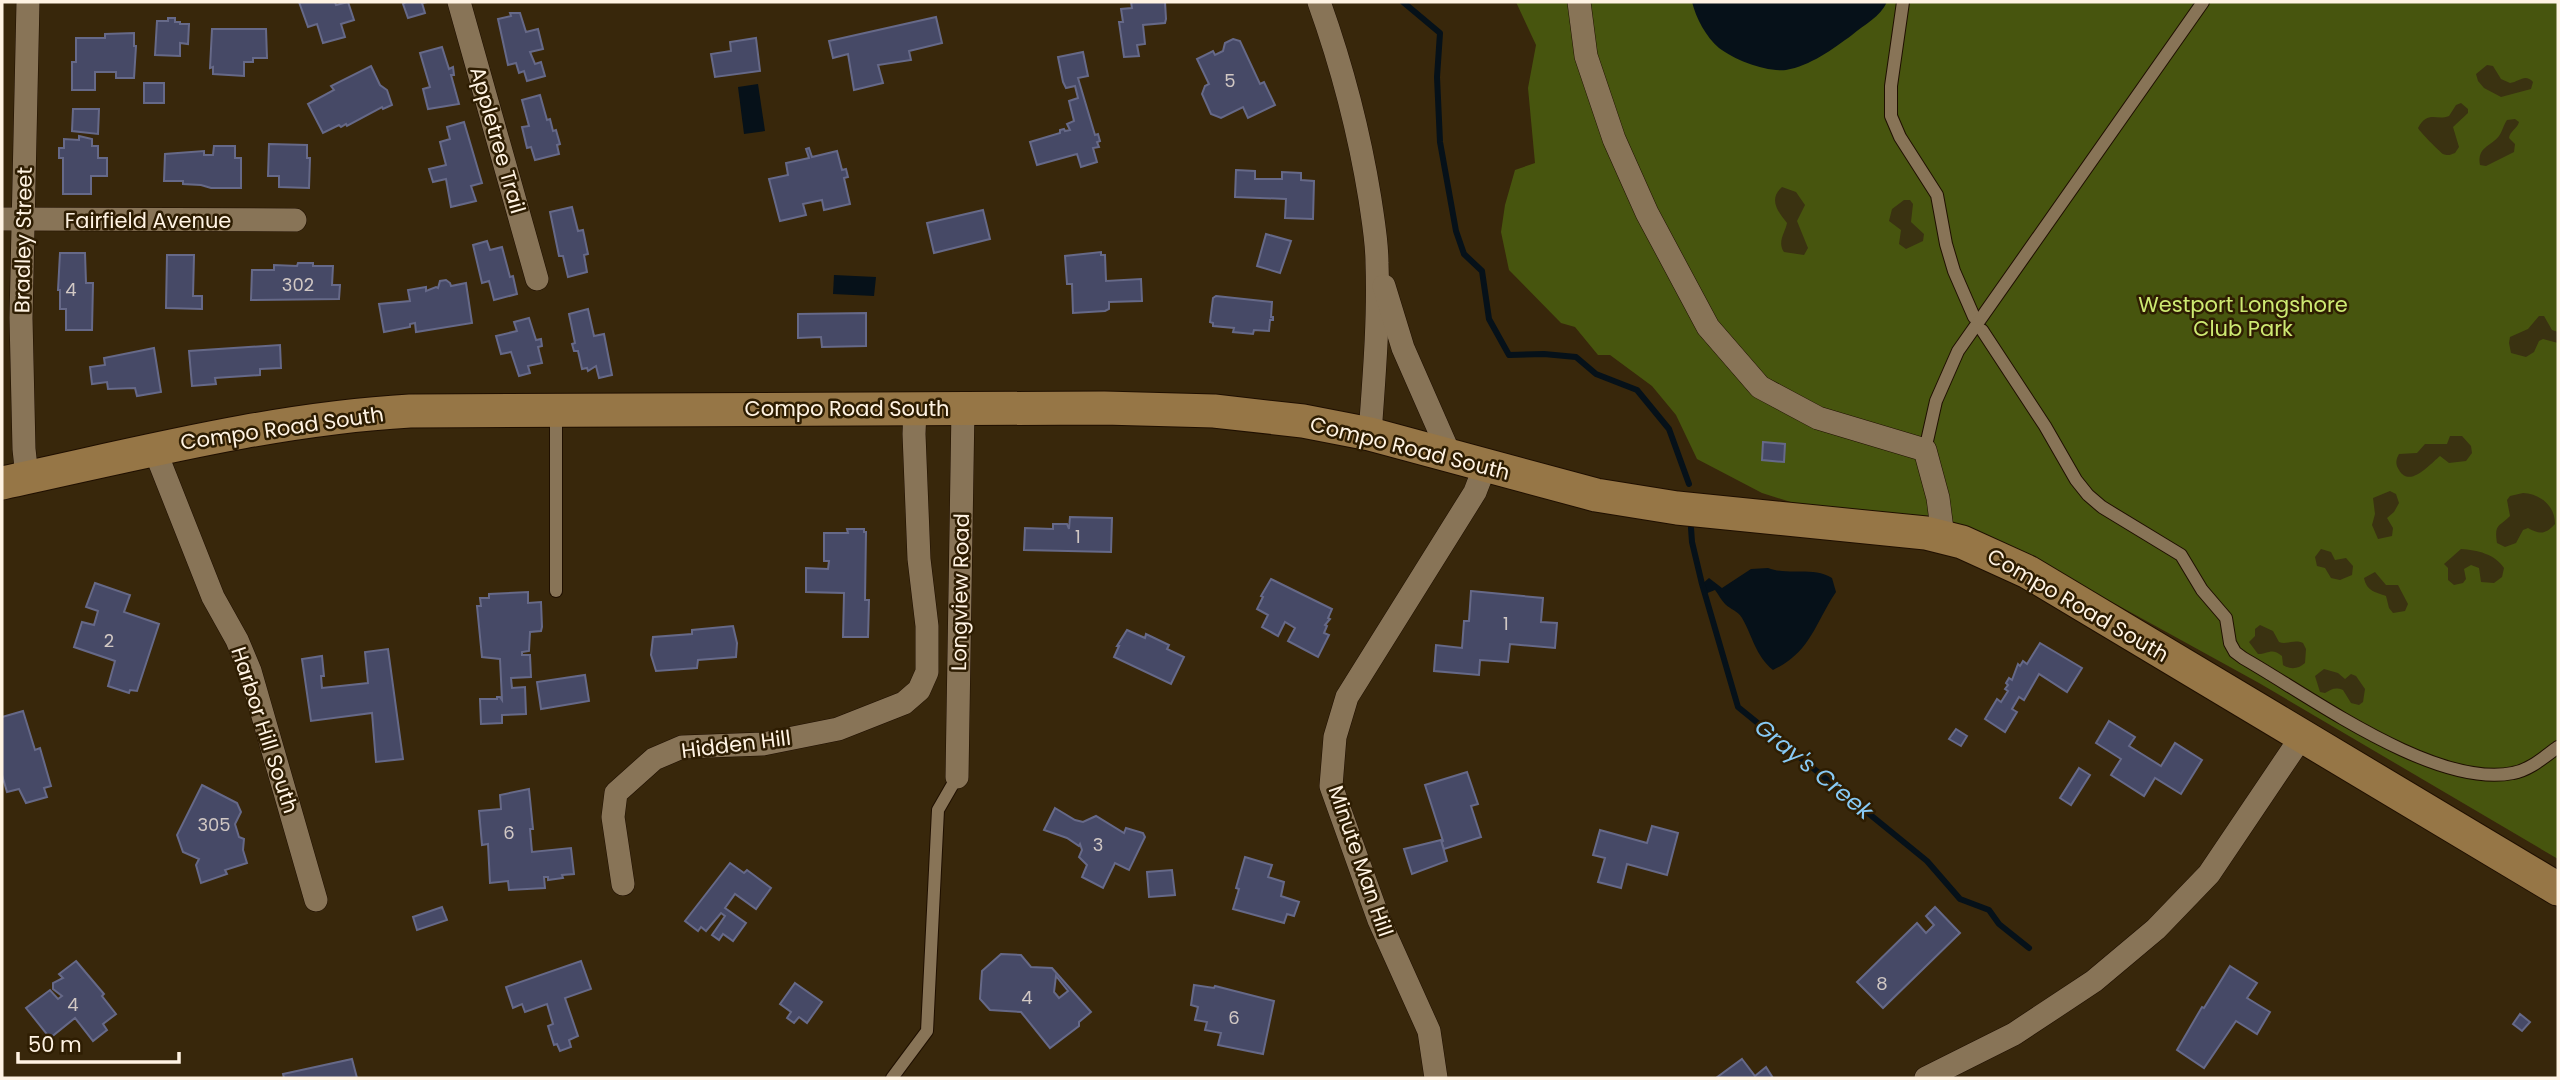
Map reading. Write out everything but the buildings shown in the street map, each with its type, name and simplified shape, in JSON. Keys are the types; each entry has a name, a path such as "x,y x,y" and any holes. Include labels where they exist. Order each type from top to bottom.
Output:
{"street":[{"name":"Bradley Street","path":"14,480 24,449 21,317 13,220 27,2"},
{"name":"Appletree Trail","path":"459,2 537,279"},
{"path":"1319,2 1355,121 1364,164 1377,262 1376,358 1370,435"},
{"path":"1579,2 1586,56 1614,139 1647,213 1709,327 1760,387 1818,418 1925,450 1938,498 1943,537"},
{"name":"Fairfield Avenue","path":"13,220 295,220"},
{"path":"1377,262 1404,348 1450,456"},
{"name":"Hidden Hill","path":"623,884 613,817 615,793 654,759 682,747 763,744 838,729 904,703 919,690 927,671 928,626 919,559 915,408"},
{"name":"Compo Road South","path":"14,480 264,426 370,413 556,409 963,408 1214,411 1303,421 1370,435 1596,495 1650,504 1897,528 1943,537 1984,551 2028,572 2558,889"},
{"name":"Longview Road","path":"957,777 963,408"},
{"name":"Harbor Hill South","path":"154,448 213,597 237,640 250,671 316,900"},
{"name":"Minute Man Hill","path":"1436,1078 1429,1031 1379,920 1331,786 1332,773 1335,737 1347,697 1475,492 1485,466"},
{"path":"1926,1078 2014,1034 2094,981 2156,929 2209,874 2302,736"}],"lane":[{"path":"1903,2 1894,60 1891,116 1900,138 1937,195 1954,271 1975,317"},
{"path":"1925,450 1936,401 1958,351 2203,2"},
{"path":"1982,330 2082,488 2102,507 2181,555 2202,590 2226,618 2230,643 2235,652 2243,658 2387,741 2430,763 2460,772 2514,773 2535,764 2558,747"},
{"path":"556,409 556,591"},
{"path":"892,1078 926,1031 939,810 957,777"}],"green space":[{"name":"Westport Longshore Club Park","path":"1516,2 2558,2 2558,859 2259,683 2023,553 1816,510 1762,493 1697,459 1676,415 1652,386 1610,355 1598,355 1575,327 1561,323 1509,270 1501,232 1505,205 1515,170 1535,163 1528,88 1536,45"}],"sand":[{"path":"2487,65 2493,66 2501,79 2510,83 2530,79 2533,82 2531,89 2501,97 2484,88 2476,74"},
{"path":"2461,103 2468,109 2468,113 2453,127 2459,147 2455,153 2445,155 2418,128 2425,119 2449,116 2456,105"},
{"path":"2515,119 2519,122 2509,138 2515,144 2514,152 2486,166 2480,165 2482,151 2499,136 2507,120"},
{"path":"1782,187 1796,192 1805,205 1797,221 1808,248 1804,255 1784,252 1782,248 1781,241 1787,223 1775,201"},
{"path":"1904,200 1910,200 1913,204 1911,222 1924,234 1923,241 1906,249 1899,244 1901,230 1889,221 1892,209"},
{"path":"2539,316 2544,316 2552,330 2558,332 2558,343 2543,339 2539,341 2534,352 2526,357 2511,353 2510,337 2528,329"},
{"path":"2450,436 2462,436 2471,446 2472,453 2466,461 2449,463 2440,456 2414,476 2404,475 2399,470 2396,462 2399,454 2417,453 2425,444 2447,444"},
{"path":"2390,491 2396,494 2399,503 2387,518 2393,528 2392,536 2378,539 2372,525 2375,514 2373,498"},
{"path":"2523,493 2541,498 2552,511 2555,524 2543,532 2528,528 2523,530 2516,543 2505,547 2497,543 2497,529 2510,516 2507,500 2510,496"},
{"path":"2321,549 2331,552 2335,560 2346,558 2353,566 2352,575 2340,580 2331,578 2325,568 2317,566 2315,557"},
{"path":"2461,549 2496,559 2504,568 2502,577 2494,583 2481,582 2479,568 2471,565 2464,569 2466,579 2463,583 2454,585 2448,580 2448,568 2444,564"},
{"path":"2375,572 2386,585 2398,585 2408,604 2405,611 2393,613 2386,596 2367,586 2364,578"},
{"path":"2260,625 2273,631 2279,642 2303,643 2306,649 2305,663 2297,668 2289,668 2283,665 2282,656 2275,652 2258,654 2249,642"},
{"path":"2324,669 2338,673 2345,679 2351,674 2356,676 2365,689 2363,702 2359,705 2351,703 2340,689 2320,692 2315,676"}],"shaded area":[{"path":"1692,2 1887,2 1872,20 1829,51 1804,65 1778,70 1751,64 1719,48 1702,27"},
{"path":"758,84 765,131 744,134 738,87"},
{"path":"834,275 876,277 874,296 833,294"},
{"path":"1768,568 1825,574 1832,578 1836,592 1804,646 1786,663 1773,670 1758,652 1740,615 1725,604 1715,590 1705,594 1702,584 1709,578 1722,588 1751,569"}],"waterway":[{"name":"Gray's Creek","path":"1403,2 1440,33 1437,77 1440,142 1456,231 1464,254 1482,271 1489,319 1509,355 1576,357 1596,374 1637,390 1669,429 1689,484"},
{"name":"Gray's Creek","path":"1691,528 1702,584 1738,707 1927,861 1960,899 1989,910 1999,924 2029,948"}]}
